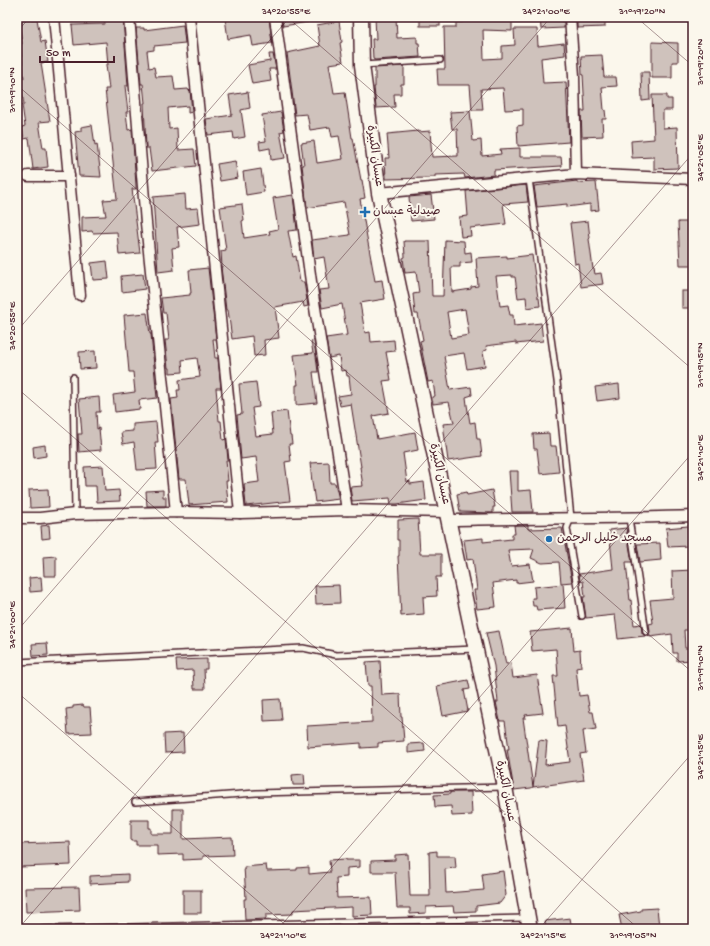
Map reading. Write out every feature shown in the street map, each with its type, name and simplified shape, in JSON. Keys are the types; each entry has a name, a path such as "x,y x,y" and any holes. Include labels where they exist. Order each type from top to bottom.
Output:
{"main road":[{"name":"عبسان الكبيرة","path":"361,17 362,65 379,193 505,787 529,923"}],"street":[{"path":"54,17 80,295"},
{"path":"129,17 146,222 176,512"},
{"path":"189,17 240,514"},
{"path":"275,17 312,289 347,510"},
{"path":"570,17 574,76 576,174"},
{"path":"379,193 576,174 693,179"},
{"path":"28,176 69,176"},
{"path":"17,518 40,518 75,514 176,512 240,514 347,510 448,516 571,518 693,516"}],"lane":[{"path":"362,65 440,60"},
{"path":"529,179 557,381 571,518 567,528 582,616"},
{"path":"73,377 75,514"},
{"path":"629,518 646,632"},
{"path":"17,662 303,648 336,655 476,649"},
{"path":"135,802 256,793 505,787"},
{"path":"43,929 529,923"}],"building":[{"path":"104,17 123,17 128,86 125,86 128,112 126,112 128,130 132,129 136,189 132,189 140,253 119,255 117,232 82,232 82,217 106,216 103,200 117,199 105,89 109,89 106,65 108,65 106,42 74,45 72,25 105,24"},
{"path":"269,17 272,43 253,46 251,35 228,39 225,18"},
{"path":"282,17 308,17 308,22 283,26"},
{"path":"375,17 396,17 397,38 417,37 420,57 373,59 372,39 376,39"},
{"path":"420,17 440,17 440,26 420,26"},
{"path":"463,17 512,17 512,31 483,30 484,59 502,58 502,46 515,45 514,29 537,29 538,46 564,43 565,55 541,58 543,83 566,82 569,142 518,146 517,126 523,125 523,109 505,110 503,88 481,89 483,110 472,110 470,85 438,85 437,69 445,69 444,27 456,27 456,22 463,22"},
{"path":"540,17 561,17 561,21 564,21 564,28 541,29"},
{"path":"37,19 41,42 45,41 48,62 41,63 50,121 39,122 43,148 46,148 48,167 33,169 29,138 24,139 22,127 25,126 20,78 24,78 19,21"},
{"path":"605,19 605,27 577,28 577,20"},
{"path":"339,21 343,62 329,64 334,93 345,92 352,138 365,198 360,199 375,281 382,280 385,299 360,303 365,333 370,332 371,342 394,340 395,351 386,352 391,380 383,381 389,413 373,416 377,439 415,432 418,450 403,453 407,482 410,481 410,484 424,482 426,500 397,504 391,504 390,498 352,501 350,487 363,486 361,467 351,404 340,406 338,396 351,394 349,376 347,376 346,370 341,371 339,356 329,358 326,338 347,335 342,304 322,308 319,290 329,289 324,257 314,259 312,240 350,235 344,202 307,208 301,143 314,141 317,163 343,159 339,136 332,137 330,127 310,130 307,114 295,115 287,53 320,46 317,25"},
{"path":"183,25 185,43 154,46 154,50 147,51 149,68 154,67 156,77 173,76 175,90 190,90 192,112 188,113 188,106 168,108 169,129 177,128 178,150 194,149 196,166 152,171 149,148 146,148 145,103 143,84 141,84 136,28 144,28 144,30"},
{"path":"652,42 678,43 678,62 672,62 672,78 652,78"},
{"path":"269,54 273,54 276,69 269,69 271,81 252,84 248,65 270,61"},
{"path":"602,55 604,77 616,77 617,86 602,87 606,119 602,119 603,136 582,137 581,111 585,111 581,56"},
{"path":"404,66 404,84 401,84 401,94 394,94 395,107 376,108 374,87 375,68"},
{"path":"641,72 649,72 650,100 642,101"},
{"path":"248,92 250,108 241,110 245,137 234,139 233,132 208,135 206,119 232,115 229,95"},
{"path":"652,95 667,95 667,99 672,99 672,110 663,110 663,128 677,127 678,168 654,169 654,157 632,158 631,141 654,139"},
{"path":"470,111 473,141 481,140 482,156 501,154 500,149 520,148 520,157 561,157 562,166 494,170 494,175 465,178 464,174 435,175 435,177 429,178 386,179 385,158 389,158 387,134 430,131 432,157 458,156 457,129 452,129 450,112"},
{"path":"281,112 284,131 280,132 285,158 271,160 270,148 260,150 259,142 266,141 262,115"},
{"path":"92,125 95,145 97,144 101,177 79,176 75,132 81,131 81,127"},
{"path":"235,161 238,178 220,181 217,164"},
{"path":"261,169 264,192 246,195 243,172"},
{"path":"577,181 577,183 596,182 599,210 590,211 590,204 567,207 567,204 537,207 534,186"},
{"path":"526,185 528,202 503,204 506,224 470,228 471,236 461,237 459,217 468,216 466,191"},
{"path":"185,194 186,209 198,208 200,224 177,227 179,247 172,248 174,270 158,272 153,197"},
{"path":"293,195 297,230 288,231 293,257 296,256 300,282 304,282 308,306 304,307 303,302 275,307 279,338 264,340 265,355 254,356 252,336 232,339 228,310 226,310 221,267 221,251 226,250 220,207 242,204 244,238 270,234 269,231 278,229 273,198"},
{"path":"431,195 434,219 411,221 409,197"},
{"path":"588,221 593,269 595,274 601,273 603,284 581,287 578,263 575,264 570,223"},
{"path":"678,222 693,222 693,265 680,265"},
{"path":"445,240 464,241 465,253 471,252 472,262 460,263 460,267 451,267 452,292 471,289 471,287 478,286 476,258 507,256 507,258 532,255 540,306 527,308 526,297 518,298 515,277 512,277 512,275 496,276 500,306 508,305 510,315 513,315 514,326 541,323 543,341 516,344 516,342 486,346 487,350 483,351 485,366 467,369 464,353 444,356 450,390 471,387 472,395 466,397 467,405 470,423 475,422 477,439 480,439 482,456 448,461 443,424 454,423 449,402 433,404 432,397 435,396 433,381 428,382 420,341 423,340 418,314 415,314 413,294 419,293 416,272 405,273 403,258 405,257 404,241 430,241 432,296 443,296","holes":["465,309 469,335 451,338 447,312"]},
{"path":"107,261 109,279 93,280 91,263"},
{"path":"208,268 216,339 213,339 215,358 218,358 221,388 216,388 219,421 221,421 223,440 226,439 228,460 226,460 228,481 226,481 228,502 189,505 186,479 179,479 171,399 178,398 177,390 180,390 179,380 200,377 197,358 182,360 183,372 170,373 170,368 168,368 165,340 169,340 166,313 163,313 161,298 190,295 189,270"},
{"path":"143,274 145,289 122,292 121,276"},
{"path":"682,291 693,291 693,308 682,308"},
{"path":"147,313 151,334 157,398 139,400 140,409 115,412 113,395 135,392 133,372 129,372 124,315"},
{"path":"314,340 318,372 313,372 317,403 296,405 296,385 298,385 294,355 313,353 311,341"},
{"path":"95,351 96,368 80,369 79,352"},
{"path":"256,382 259,407 252,408 256,436 273,434 271,413 287,411 292,444 289,444 291,461 285,462 290,501 246,506 244,484 259,482 256,457 241,459 237,415 242,414 239,384"},
{"path":"619,384 620,398 597,401 595,387"},
{"path":"99,397 100,412 96,412 97,429 99,428 101,450 79,452 78,434 82,434 79,399"},
{"path":"156,422 158,442 155,442 157,469 137,470 134,442 123,444 121,432 133,431 133,424"},
{"path":"549,433 550,446 556,446 559,472 540,474 537,449 534,449 533,434"},
{"path":"45,445 46,456 34,458 33,447"},
{"path":"329,462 330,483 335,483 339,499 315,502 310,463"},
{"path":"103,466 105,491 119,490 120,501 97,502 96,486 85,486 84,467"},
{"path":"509,471 518,471 518,491 531,490 533,512 512,512"},
{"path":"48,489 49,507 30,508 29,490"},
{"path":"163,490 163,497 166,497 166,506 147,506 146,491"},
{"path":"492,490 495,507 493,507 493,513 460,512 457,494 466,492 467,495"},
{"path":"418,519 420,554 441,554 441,577 436,577 437,596 423,597 424,614 401,616 398,556 399,540 397,540 398,520"},
{"path":"49,525 50,538 42,539 41,526"},
{"path":"514,525 528,525 528,529 562,528 572,582 561,583 559,562 542,563 531,558 534,549 508,550 511,566 530,564 533,581 516,583 516,580 493,583 496,607 477,609 474,590 477,590 473,559 467,560 464,540 483,538 483,542 512,539 512,534 515,534"},
{"path":"688,526 689,546 668,547 666,528"},
{"path":"626,528 632,562 626,562 634,625 641,624 642,633 645,636 618,639 615,615 586,618 583,597 585,597 583,581 580,582 579,574 613,569 609,530"},
{"path":"660,543 661,560 640,562 637,544"},
{"path":"56,556 56,576 44,576 43,557"},
{"path":"693,570 693,611 689,612 689,630 684,630 685,648 693,648 693,660 677,661 677,653 673,653 672,634 650,637 648,635 650,632 649,624 653,623 650,600 673,598 672,571"},
{"path":"41,577 42,591 30,592 29,578"},
{"path":"563,584 565,608 537,610 536,606 533,606 532,598 535,598 534,587"},
{"path":"339,585 340,603 316,604 315,586"},
{"path":"572,628 574,651 580,650 581,667 576,668 579,696 587,695 590,712 593,712 596,729 583,731 586,753 580,754 584,780 533,787 539,740 547,741 545,765 570,762 565,726 558,727 553,676 558,676 556,649 532,651 530,632"},
{"path":"499,631 506,664 511,663 513,678 537,675 543,713 525,715 526,718 523,718 533,787 531,788 514,790 507,749 509,749 505,721 500,721 496,702 498,702 494,666 486,633"},
{"path":"47,643 48,655 33,656 32,644"},
{"path":"207,659 207,669 204,669 205,689 194,689 193,670 177,671 176,660"},
{"path":"380,661 382,695 400,694 404,741 378,743 378,747 361,748 361,743 308,747 307,726 372,722 371,686 368,686 366,662"},
{"path":"468,680 470,689 464,690 468,711 443,716 437,686"},
{"path":"280,699 282,720 264,721 263,700"},
{"path":"83,705 84,707 90,707 92,733 68,734 66,709 73,708 73,706"},
{"path":"183,733 184,752 165,753 164,734"},
{"path":"424,743 425,751 408,753 408,744"},
{"path":"304,774 305,785 293,785 292,775"},
{"path":"450,792 471,792 472,815 452,816 451,806 435,807 434,795 450,794"},
{"path":"173,809 183,809 183,839 232,837 233,855 203,856 203,859 183,860 183,854 157,855 157,845 136,845 136,841 131,841 131,820 149,820 151,834 173,834"},
{"path":"70,842 71,865 20,867 19,844"},
{"path":"437,851 437,856 455,856 456,868 445,869 446,893 484,890 482,874 503,871 506,895 500,903 476,906 476,911 454,912 453,906 426,907 426,913 410,914 410,908 397,908 395,872 371,872 371,861 395,860 395,855 408,854 410,896 430,896 429,852"},
{"path":"329,860 360,860 360,867 347,868 347,877 336,878 337,898 371,897 372,915 352,916 352,907 293,910 293,914 266,915 266,919 245,920 244,899 246,899 244,867 266,865 267,871 297,870 297,868 309,867 309,874 330,872"},
{"path":"128,874 128,882 90,884 90,876"},
{"path":"79,887 80,910 26,912 25,888"},
{"path":"183,890 201,890 201,913 183,913"},
{"path":"657,908 659,927 643,929 643,926 622,929 619,915 641,911 641,909"},
{"path":"570,918 572,929 546,929 545,921"}],"place":[{"name":"صيدلية عبسان","path":"365,212"},
{"name":"مسجد خليل الرحمن","path":"549,539"}]}
